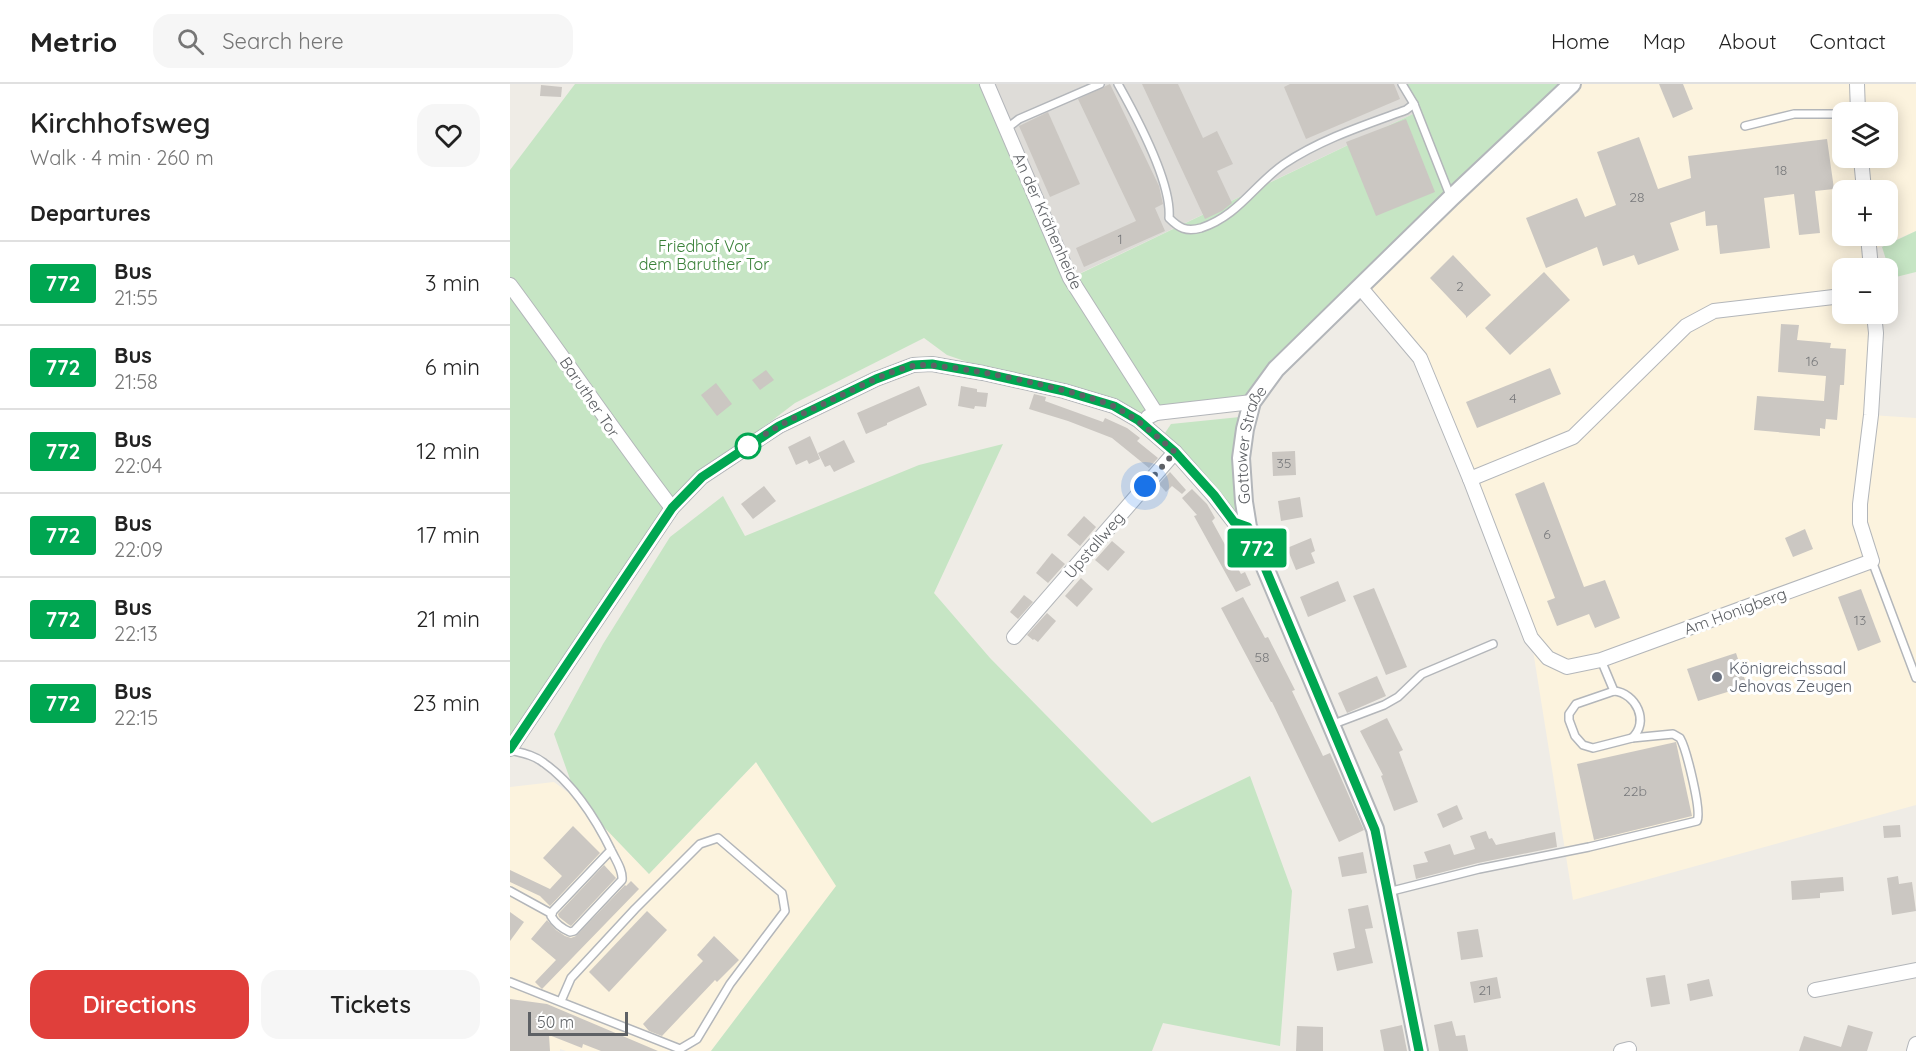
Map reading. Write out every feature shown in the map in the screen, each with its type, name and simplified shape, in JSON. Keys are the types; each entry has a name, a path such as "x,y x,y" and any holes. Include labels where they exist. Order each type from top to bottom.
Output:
{"street":[{"name":"An der Krähenheide","path":"987,84 1071,278 1156,413"},
{"name":"Gottower Straße","path":"1419,1051 1375,830 1248,527 1241,458 1245,429 1252,402 1276,369 1451,198 1572,84"},
{"path":"1857,84 1858,102"},
{"name":"Baruther Tor","path":"510,285 567,362 622,443 672,508"},
{"name":"Am Honigberg","path":"1360,287 1420,358 1470,479 1531,638 1548,658 1567,667 1601,660 1872,561"},
{"path":"1470,479 1573,437 1686,326 1714,311 1832,297"},
{"path":"1872,561 1860,523 1860,504 1871,415 1875,324"},
{"path":"510,749 672,508 702,477 779,426 876,379 913,365 932,364 983,373 1064,391 1114,406 1138,420 1175,452 1214,495 1234,522 1248,527"},
{"path":"1138,420 1156,413 1252,402"},
{"name":"Upstallweg","path":"1014,637 1175,452"},
{"path":"1815,990 1916,970"},
{"path":"1914,1051 1916,1044"}],"lane":[{"path":"1006,129 1019,119 1100,84"},
{"path":"1118,84 1141,123 1149,144 1168,197 1169,218 1179,228 1188,230 1202,228 1231,214 1284,165 1323,143 1406,110 1414,104"},
{"path":"1402,84 1414,104 1451,198"},
{"path":"1745,126 1794,114 1832,114"},
{"path":"1872,561 1916,678"},
{"path":"1331,725 1384,705 1398,697 1422,674 1493,644"},
{"path":"1601,660 1614,691"},
{"path":"1388,892 1479,869 1588,847 1697,821 1700,817 1698,804 1680,738 1673,734 1632,738 1593,748 1583,745 1575,736 1569,714 1579,702 1614,691 1623,692 1635,703 1641,722 1632,738"},
{"path":"510,749 543,762 560,776 588,810 623,874 622,880 574,931 570,932 554,921 552,914 510,891"},
{"path":"510,982 680,1049 697,1039 730,984 785,911 782,893 718,838 700,844 571,978 561,1001"},
{"path":"552,914 611,850"}],"shaded area":[{"path":"987,84 1404,84 1415,113 1070,278"},
{"path":"1572,84 1916,84 1916,231 1898,239 1898,180 1832,180 1832,246 1882,246 1870,251 1870,258 1832,258 1832,324 1874,324 1871,415 1916,418 1916,805 1573,900 1531,638 1420,358 1360,287"},
{"path":"756,762 837,886 711,1051 566,1051 560,1049 560,1051 510,1051 510,787 554,782 577,799 649,874"}],"green space":[{"name":"Friedhof Vor dem Baruther Tor","path":"575,84 987,84 1071,278 1415,113 1404,84 1572,84 1252,402 1138,420 947,355 924,338 795,403 711,467 668,510 510,749 510,170"},
{"path":"1916,231 1916,272 1898,276 1898,258 1886,258 1882,247 1898,246 1898,239"},
{"path":"1240,417 1239,507 1234,515 1165,433 1171,424"},
{"path":"1003,444 934,593 990,658 1152,823 1250,776 1292,891 1280,1046 1163,1023 1152,1051 711,1051 836,886 756,762 649,874 577,799 554,734 603,644 670,537 723,496 745,536 919,465"}],"building":[{"path":"1110,84 1159,186 1163,204 1155,208 1165,231 1084,267 1076,248 1136,221 1078,99"},
{"path":"1142,84 1178,84 1203,138 1217,131 1233,164 1217,171 1232,203 1222,211 1205,219"},
{"path":"1290,84 1394,84 1400,99 1306,139 1284,87"},
{"path":"1659,84 1683,84 1693,109 1673,118"},
{"path":"541,85 562,87 561,97 540,96"},
{"path":"1048,112 1080,184 1050,197 1019,126"},
{"path":"1406,119 1435,192 1376,216 1346,142"},
{"path":"1639,137 1658,189 1691,178 1688,156 1827,139 1832,189 1815,191 1820,233 1799,235 1794,194 1764,198 1770,248 1720,254 1717,225 1706,226 1705,211 1670,223 1679,250 1638,265 1634,255 1603,266 1597,247 1546,268 1526,218 1577,198 1585,217 1616,205 1597,152"},
{"path":"1453,255 1491,295 1466,318 1430,278"},
{"path":"1544,272 1570,300 1510,355 1485,328"},
{"path":"1781,324 1799,325 1797,340 1831,343 1830,348 1846,349 1844,385 1840,385 1837,420 1826,419 1825,429 1820,428 1820,436 1754,430 1757,396 1824,401 1826,376 1778,372"},
{"path":"1550,368 1561,394 1477,428 1466,402"},
{"path":"766,370 774,380 760,390 752,380"},
{"path":"716,383 732,404 717,416 701,395"},
{"path":"919,386 927,405 866,434 857,413"},
{"path":"961,386 988,393 986,407 975,406 974,409 958,406"},
{"path":"1034,394 1046,397 1045,401 1103,422 1105,418 1127,428 1140,438 1137,441 1158,458 1149,468 1112,438 1029,409"},
{"path":"810,436 820,459 809,464 807,460 796,465 788,447"},
{"path":"844,440 855,462 834,472 830,465 825,467 818,453"},
{"path":"1295,451 1296,475 1273,476 1272,452"},
{"path":"1170,472 1186,490 1182,494 1172,486 1166,492 1159,484"},
{"path":"1544,482 1584,587 1605,580 1620,618 1595,628 1589,614 1557,626 1547,601 1555,598 1515,494"},
{"path":"764,486 776,501 753,519 741,504"},
{"path":"1192,489 1207,504 1215,518 1212,521 1241,574 1245,572 1251,585 1236,592 1194,516 1197,515 1182,498"},
{"path":"1300,497 1303,517 1281,521 1278,501"},
{"path":"1084,516 1096,527 1080,546 1067,535"},
{"path":"1805,529 1813,549 1793,557 1785,538"},
{"path":"1311,538 1315,551 1311,553 1315,563 1296,570 1287,548"},
{"path":"1112,541 1125,552 1108,571 1095,560"},
{"path":"1052,553 1065,564 1048,583 1036,573"},
{"path":"1081,578 1093,589 1077,607 1065,596"},
{"path":"1338,581 1346,601 1308,617 1300,597"},
{"path":"1374,588 1407,667 1386,675 1353,596"},
{"path":"1861,589 1881,642 1858,651 1838,597"},
{"path":"1024,595 1033,602 1018,619 1010,612"},
{"path":"1243,597 1265,638 1268,637 1295,690 1292,691 1323,756 1330,753 1364,830 1339,842 1272,702 1221,608"},
{"path":"1047,613 1056,621 1038,642 1033,640 1027,635"},
{"name":"Königreichssaal Jehovas Zeugen","path":"1736,653 1747,686 1698,701 1687,669"},
{"path":"1377,676 1386,696 1347,713 1338,693"},
{"path":"1387,718 1403,750 1399,752 1418,802 1394,811 1381,776 1383,775 1360,731"},
{"path":"1676,742 1692,816 1594,840 1577,764"},
{"path":"1457,805 1463,819 1443,828 1437,814"},
{"path":"1900,825 1901,837 1884,838 1883,826"},
{"path":"573,826 600,853 550,906 540,896 510,882 510,870 550,889 562,876 543,858"},
{"path":"1486,831 1489,839 1492,838 1496,845 1555,832 1557,847 1478,863 1416,879 1413,865 1428,862 1424,852 1450,844 1454,855 1475,849 1470,836"},
{"path":"1363,852 1367,873 1342,877 1338,857"},
{"path":"604,865 616,878 571,926 558,914"},
{"path":"1898,876 1899,884 1912,882 1916,911 1892,915 1887,878"},
{"path":"1843,877 1844,891 1820,893 1820,898 1792,900 1791,881"},
{"path":"631,881 639,889 542,989 535,982 556,960 531,939 547,920 565,936 571,938 576,936"},
{"path":"1368,905 1373,928 1365,929 1373,963 1337,971 1333,953 1355,948 1348,909"},
{"path":"647,911 667,930 609,992 589,972"},
{"path":"510,912 524,922 510,941"},
{"path":"1478,929 1483,957 1461,960 1457,932"},
{"path":"714,936 739,960 717,982 715,980 662,1036 649,1031 643,1024 703,961 697,955"},
{"path":"1665,975 1670,1004 1651,1007 1646,978"},
{"path":"1497,977 1501,998 1474,1003 1470,982"},
{"path":"1709,979 1713,996 1690,1001 1687,984"},
{"path":"510,999 547,1004 658,1051 601,1051 583,1044 582,1048 549,1035 550,1051 510,1051"},
{"path":"1452,1021 1456,1036 1465,1035 1468,1051 1439,1051 1434,1025"},
{"path":"1402,1025 1407,1051 1384,1051 1380,1030"},
{"path":"1848,1025 1873,1032 1867,1051 1799,1051 1804,1036 1841,1047"},
{"path":"1297,1026 1323,1027 1323,1051 1296,1051"}],"bus line":[{"name":"772","path":"510,749 672,508 702,477 779,426 876,379 913,365 932,364 983,373 1064,391 1114,406 1138,420 1175,452 1214,495 1234,522 1248,527 1375,830 1419,1051"}],"place":[{"name":"Königreichssaal Jehovas Zeugen","path":"1717,677"}],"route":[{"path":"748,446 779,426 876,379 913,365 932,364 1064,391 1114,406 1138,420 1175,452 1145,486"}]}
